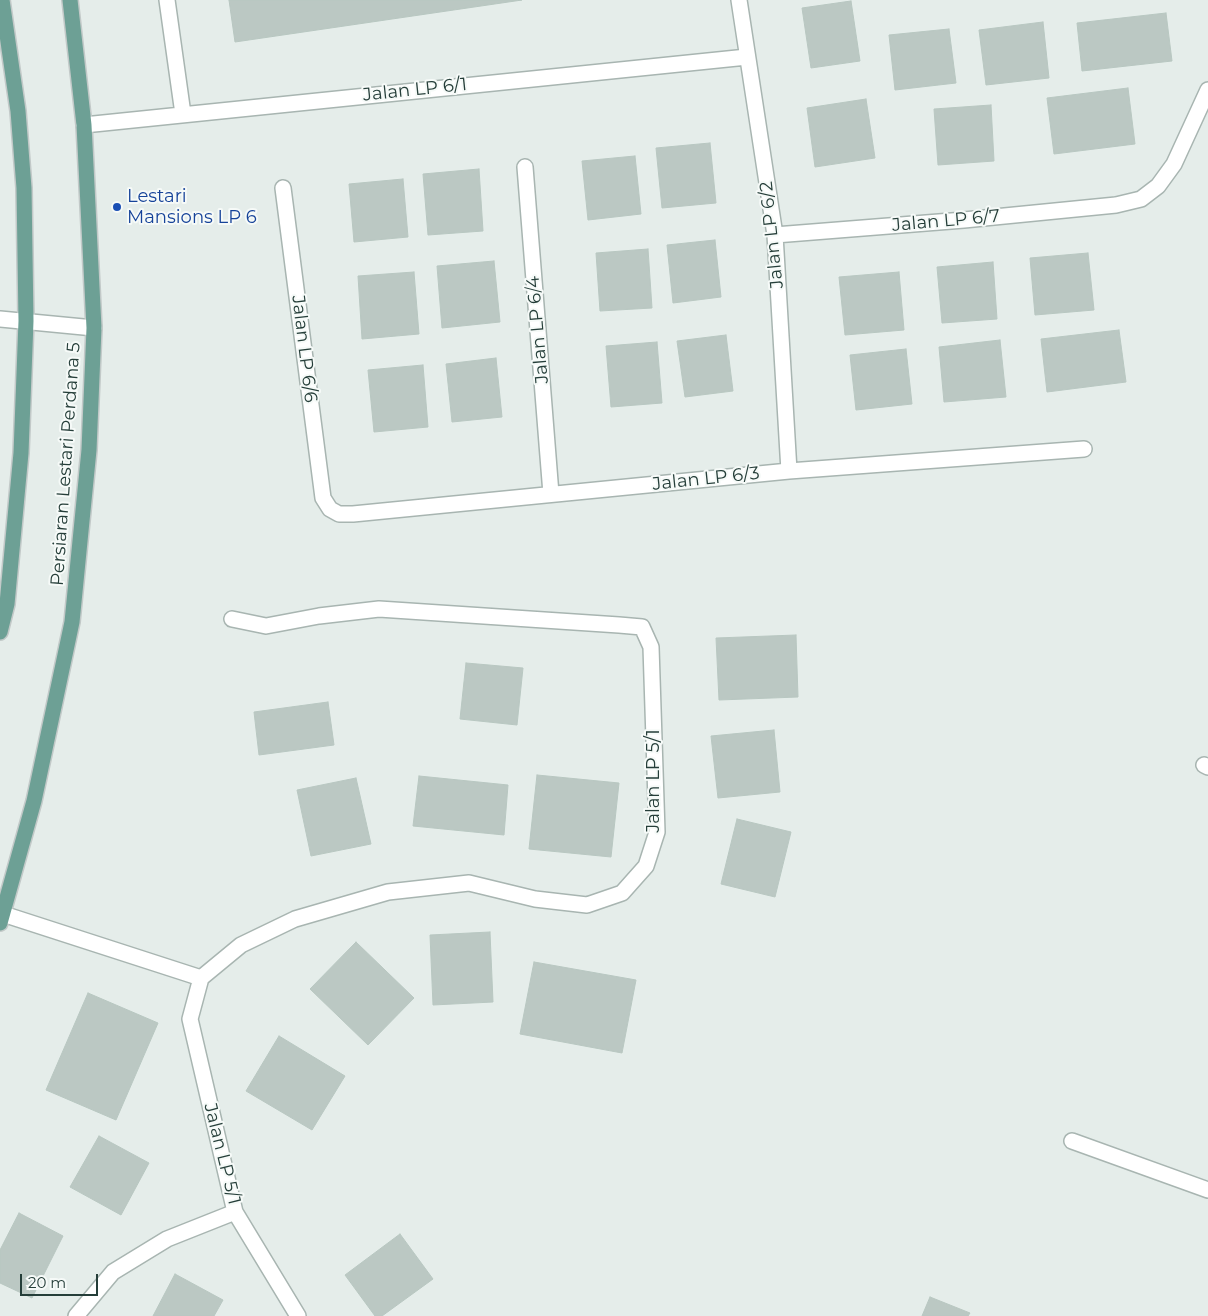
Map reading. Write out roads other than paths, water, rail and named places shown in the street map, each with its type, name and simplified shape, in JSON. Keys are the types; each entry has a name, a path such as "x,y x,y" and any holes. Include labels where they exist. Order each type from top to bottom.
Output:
{"main road":[{"path":"0,632 6,604 21,453 26,321 24,188 18,111 2,0"},
{"name":"Persiaran Lestari Perdana 5","path":"1,917 34,801 72,622 89,450 94,328 84,125 70,0"}],"street":[{"path":"167,0 183,114"},
{"name":"Jalan LP 6/2","path":"739,0 775,235 789,471"},
{"name":"Jalan LP 6/1","path":"84,125 747,57"},
{"name":"Jalan LP 6/7","path":"775,235 964,220 1116,205 1141,199 1158,186 1174,164 1208,90"},
{"name":"Jalan LP 6/4","path":"524,167 551,494"},
{"name":"Jalan LP 6/6","path":"283,188 323,498 330,509"},
{"path":"0,319 94,328"},
{"name":"Jalan LP 6/3","path":"330,509 340,514 353,514 789,471 1084,448"},
{"name":"Jalan LP 5/1","path":"232,619 266,626 319,616 379,609 642,627 651,647 657,832 646,866 622,893 587,905 535,899 469,883 388,892 295,919 241,945 202,978 190,1019 235,1212 298,1316"},
{"path":"1,917 202,978"},
{"path":"1072,1141 1208,1190"},
{"path":"76,1316 113,1272 167,1239 235,1212"}],"place":[{"name":"Lestari Mansions LP 6","path":"117,207"}]}
